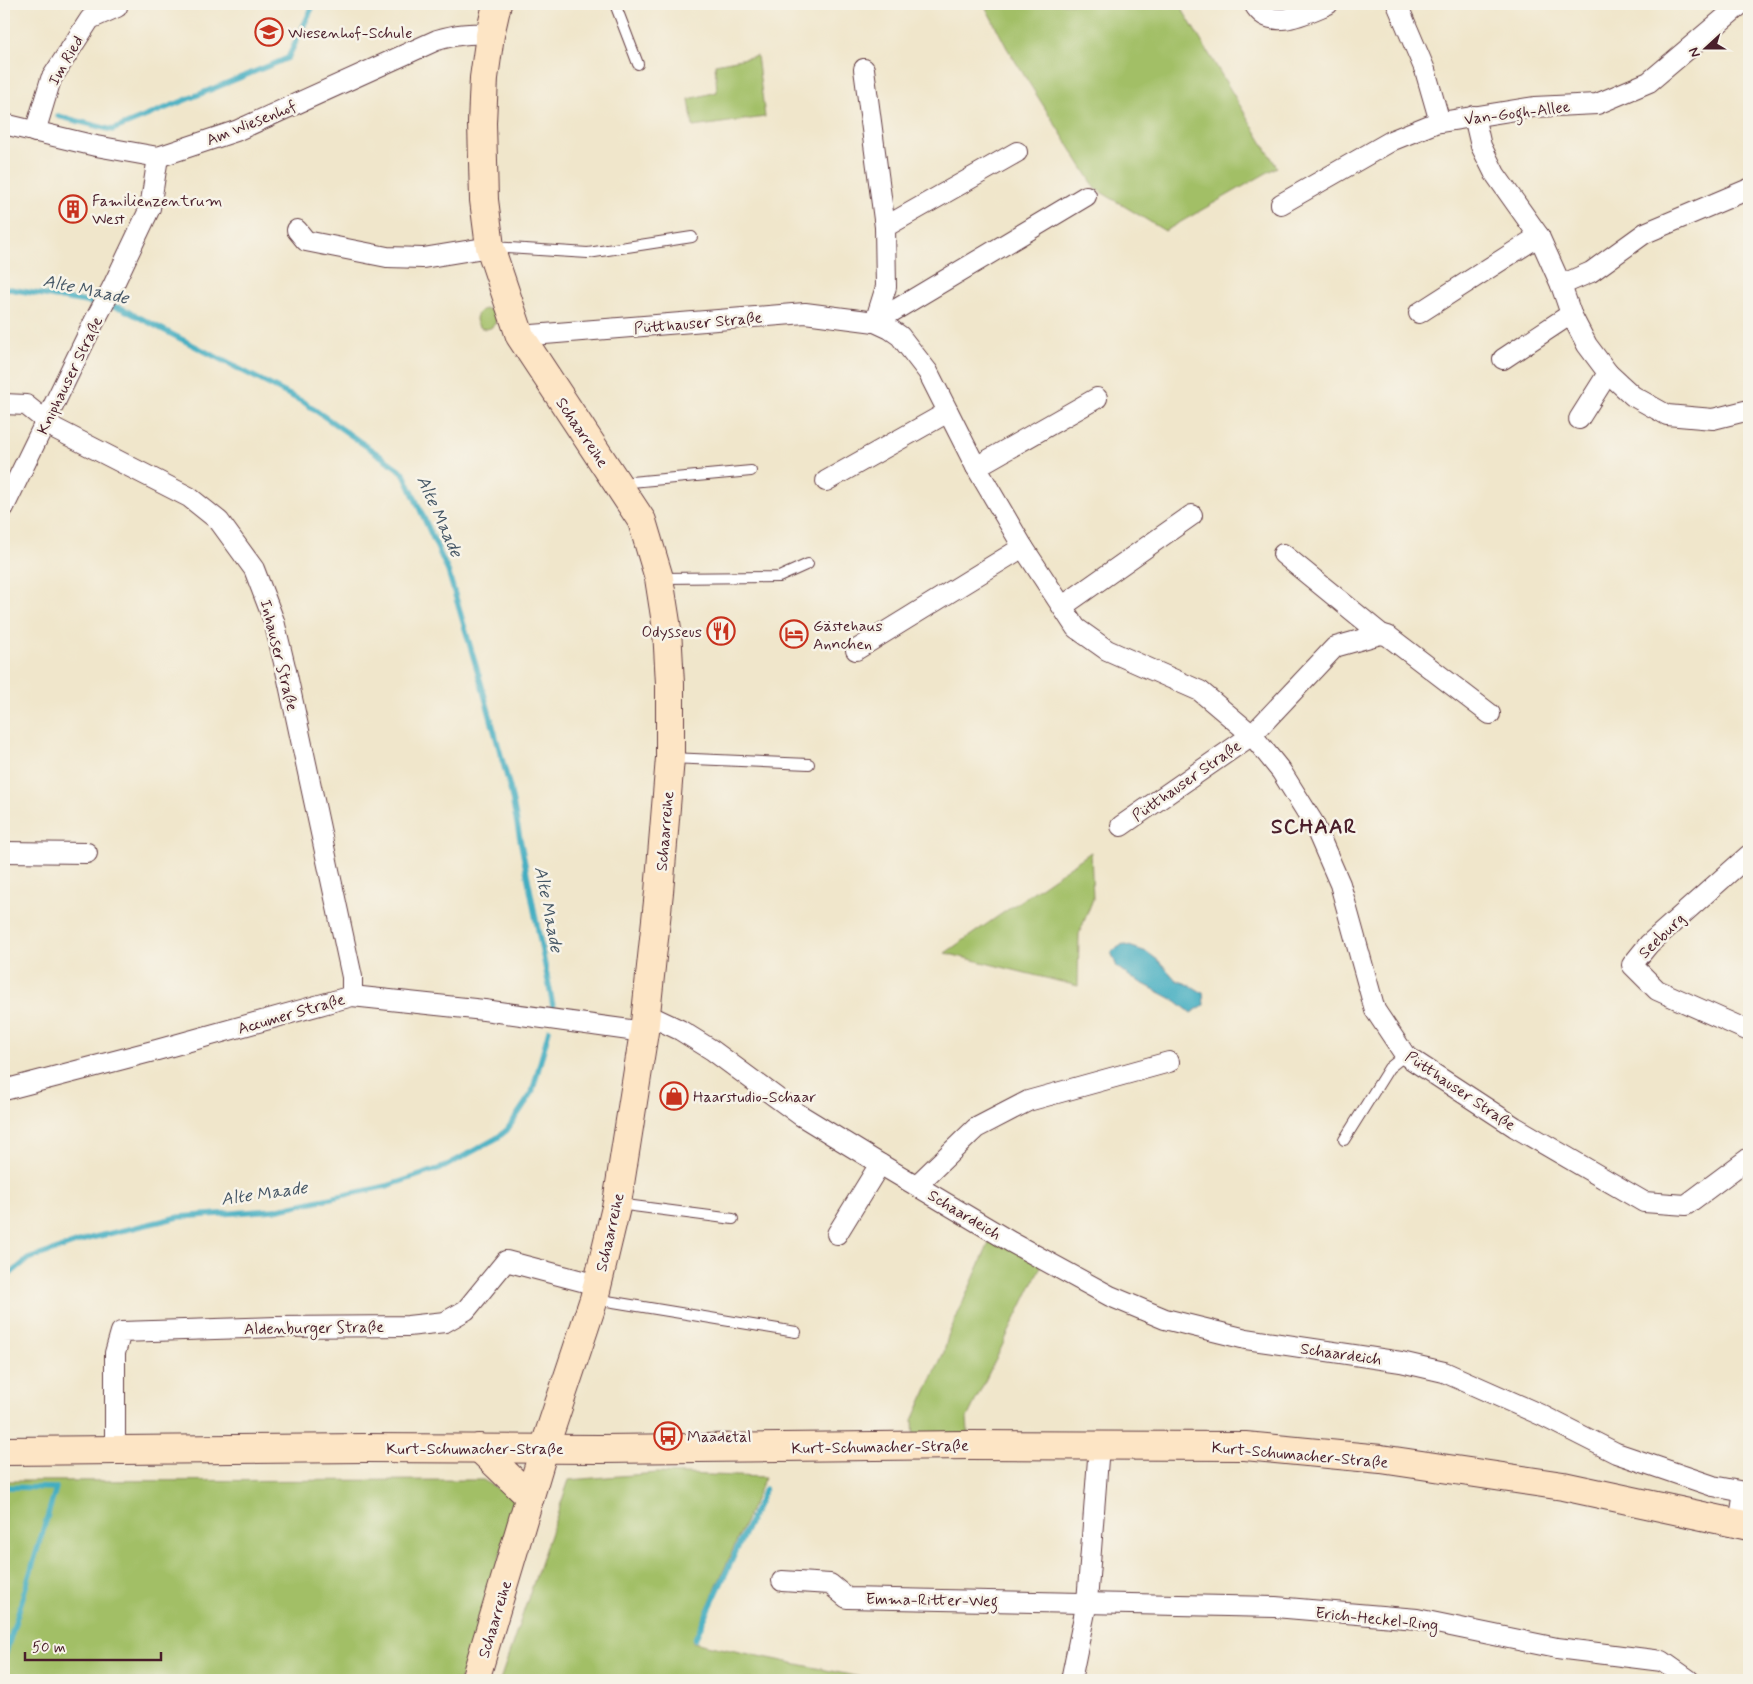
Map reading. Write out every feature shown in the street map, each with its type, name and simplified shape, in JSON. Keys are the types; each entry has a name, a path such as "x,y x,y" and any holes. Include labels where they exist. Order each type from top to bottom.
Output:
{"main road":[{"name":"Schaarreihe","path":"475,1680 544,1449 595,1292 617,1203 645,1023 659,892 670,758 669,656 664,598 642,521 520,336 490,247 484,200 482,123 484,78 490,35 497,4"},
{"name":"Kurt-Schumacher-Straße","path":"4,1451 969,1445 1245,1446 1381,1460 1563,1486 1744,1525"},
{"path":"480,1448 530,1497"}],"street":[{"path":"1254,4 1257,10 1270,19 1285,20 1328,4"},
{"path":"1396,4 1425,70 1440,122"},
{"name":"Van-Gogh-Allee","path":"1280,204 1393,140 1440,122 1534,107 1597,104 1649,82 1741,4"},
{"name":"Im Ried","path":"35,132 51,79 90,19 118,7"},
{"name":"Am Wiesenhof","path":"4,124 96,146 158,157 236,131 437,40 466,34 490,35"},
{"path":"864,69 885,227 886,287 875,322"},
{"path":"1474,116 1481,146 1495,174 1539,236 1586,345 1608,374 1633,396 1667,415 1714,419 1749,410"},
{"path":"885,227 1017,152"},
{"name":"Kniphauser Straße","path":"4,507 150,208 158,157"},
{"path":"1561,285 1592,272 1645,233 1749,188"},
{"path":"875,322 1086,196"},
{"path":"297,230 306,240 387,256 423,258 490,247"},
{"path":"1419,314 1539,236"},
{"name":"Pütthauser Straße","path":"520,336 806,313 875,322 890,328 900,336 928,372 976,467 1023,547 1064,606 1076,628 1107,650 1200,691 1252,735 1281,771 1313,822 1340,884 1375,1010 1404,1055 1515,1127 1644,1202 1686,1204 1749,1158"},
{"path":"1503,360 1571,314"},
{"path":"1579,418 1608,374"},
{"path":"976,467 1097,398"},
{"name":"Inhauser Straße","path":"4,404 26,405 56,428 189,498 219,521 254,570 274,621 287,675 352,977 352,996"},
{"path":"826,481 948,412"},
{"path":"1064,606 1192,515"},
{"path":"856,650 1023,547"},
{"path":"1283,554 1381,634 1388,636 1490,714"},
{"path":"1252,735 1335,647 1381,634"},
{"name":"Pütthauser Straße","path":"1121,826 1252,735"},
{"path":"4,852 87,853"},
{"name":"Seeburg","path":"1749,855 1649,944 1632,965 1658,990 1749,1032"},
{"name":"Accumer Straße","path":"4,1090 352,996 484,1010 645,1023"},
{"name":"Schaardeich","path":"645,1023 688,1035 712,1050 800,1115 880,1164 917,1184 1010,1242 1110,1296 1166,1319 1246,1340 1401,1362 1444,1372 1542,1415 1616,1453 1713,1486 1744,1492 1744,1525"},
{"name":"Schaardeich","path":"917,1184 976,1128 1028,1101 1169,1062"},
{"path":"838,1234 880,1164"},
{"name":"Aldenburger Straße","path":"116,1451 115,1352 121,1332 276,1327 408,1326 445,1322 466,1310 506,1262 595,1292"},
{"path":"1071,1680 1087,1602 1099,1446"},
{"name":"Emma-Ritter-Weg","path":"782,1581 830,1584 847,1598 1087,1602"},
{"name":"Erich-Heckel-Ring","path":"1087,1602 1201,1607 1275,1607 1417,1619 1557,1648 1662,1661 1689,1680"}],"lane":[{"path":"616,4 638,64"},
{"path":"490,247 588,253 692,237"},
{"path":"618,483 751,471"},
{"path":"659,578 779,577 808,564"},
{"path":"670,758 809,764"},
{"path":"1344,1140 1389,1068 1404,1055"},
{"path":"617,1203 733,1220"},
{"path":"595,1292 796,1332"}],"green space":[{"path":"984,4 1179,4 1277,167 1165,231 1096,189 1007,48"},
{"path":"757,56 765,117 693,127 689,99 717,92 715,64"},
{"path":"486,309 493,312 496,319 493,326 486,329 479,326 476,319 479,312"},
{"path":"1091,852 1093,899 1079,934 1078,986 945,953"},
{"path":"994,1232 1044,1260 967,1418 969,1445 914,1445 913,1420 944,1352 948,1336"},
{"path":"657,1473 765,1477 692,1642 874,1680 500,1680 569,1480"},
{"path":"483,1480 516,1499 482,1620 460,1680 4,1680 4,1481"}],"water":[{"path":"1123,944 1147,952 1159,961 1176,980 1190,985 1203,993 1204,1005 1191,1013 1176,1001 1132,978 1117,967 1111,952"}],"waterway":[{"path":"58,116 112,130 288,58 314,4"},
{"name":"Alte Maade","path":"4,288 121,308 305,403 403,472 448,571 479,676 510,788 553,1006"},
{"name":"Alte Maade","path":"4,1279 28,1259 91,1238 179,1217 274,1210 387,1186 444,1167 497,1138 507,1130 532,1093 549,1030"},
{"name":"Alte Maade","path":"4,1487 56,1488 4,1659"},
{"path":"695,1639 765,1489"}],"place":[{"name":"Wiesenhof-Schule","path":"269,32"},
{"name":"Familienzentrum West","path":"73,209"},
{"name":"Odysseus","path":"721,631"},
{"name":"Gästehaus Annchen","path":"794,634"},
{"name":"Haarstudio-Schaar","path":"674,1096"},
{"name":"Maadetal","path":"668,1436"}],"district":[{"name":"SCHAAR","path":"1314,826"}]}
